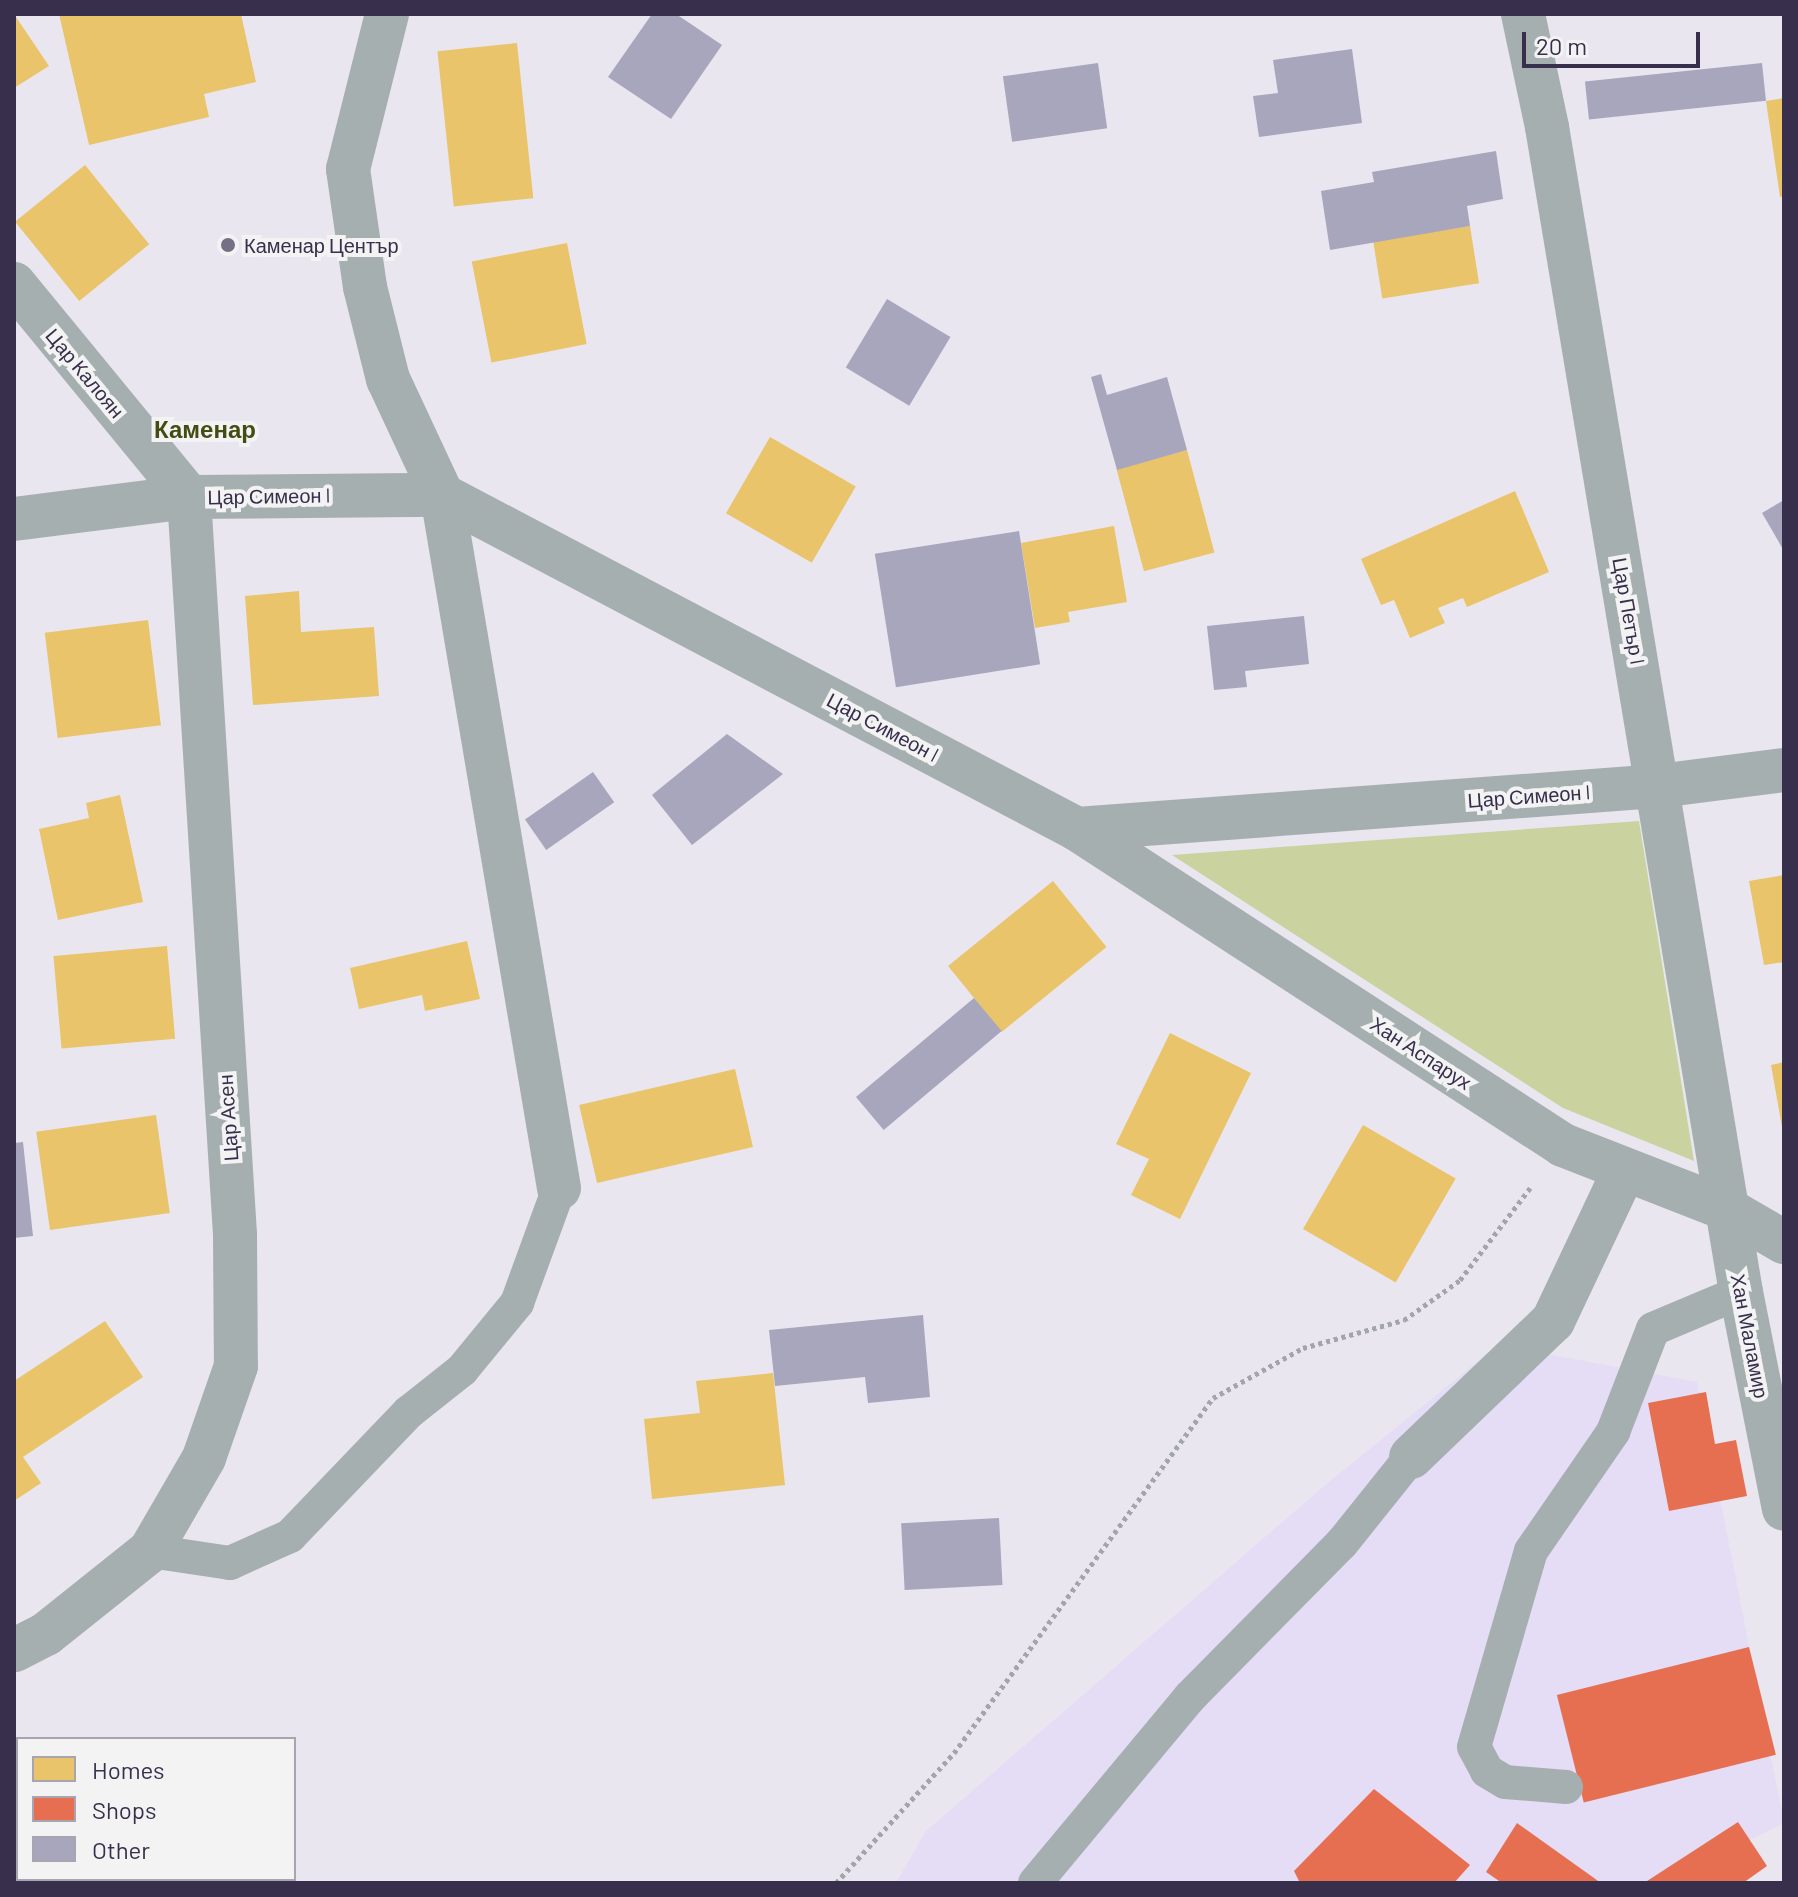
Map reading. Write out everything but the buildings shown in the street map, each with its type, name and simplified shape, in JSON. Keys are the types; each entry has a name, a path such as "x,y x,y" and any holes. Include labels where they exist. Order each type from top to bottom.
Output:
{"street":[{"path":"387,14 348,169 365,287 388,379 442,495 559,1188"},
{"name":"Цар Петър I","path":"1523,14 1659,786 1727,1209"},
{"name":"Цар Калоян","path":"14,284 189,497"},
{"name":"Цар Симеон I","path":"14,519 189,497 442,495 1077,829 1659,786 1784,770"},
{"name":"Цар Асен","path":"14,1650 46,1634 150,1551 204,1458 236,1366 235,1235 189,497"},
{"name":"Хан Аспарух","path":"1077,829 1563,1145 1727,1209 1784,1242"},
{"path":"1411,1457 1553,1321 1624,1171"},
{"name":"Хан Маламир","path":"1727,1209 1784,1509"}],"lane":[{"path":"150,1551 230,1563 290,1536 409,1412 462,1370 517,1303 559,1188"},
{"path":"1566,1787 1505,1782 1487,1771 1474,1747 1531,1551 1613,1432 1653,1329 1741,1292"},
{"path":"1035,1883 1190,1697 1342,1543 1411,1457"}],"path":[{"path":"836,1883 954,1753 1213,1398 1303,1348 1404,1320 1460,1280 1563,1145"}],"shaded area":[{"path":"1498,1345 1697,1382 1784,1823 1664,1883 896,1883 926,1831 1324,1486"}],"green space":[{"path":"1639,821 1694,1161 1563,1108 1172,855"}],"place":[{"name":"Каменар Център","path":"228,245"}],"district":[{"name":"Каменар","path":"205,429"}]}
